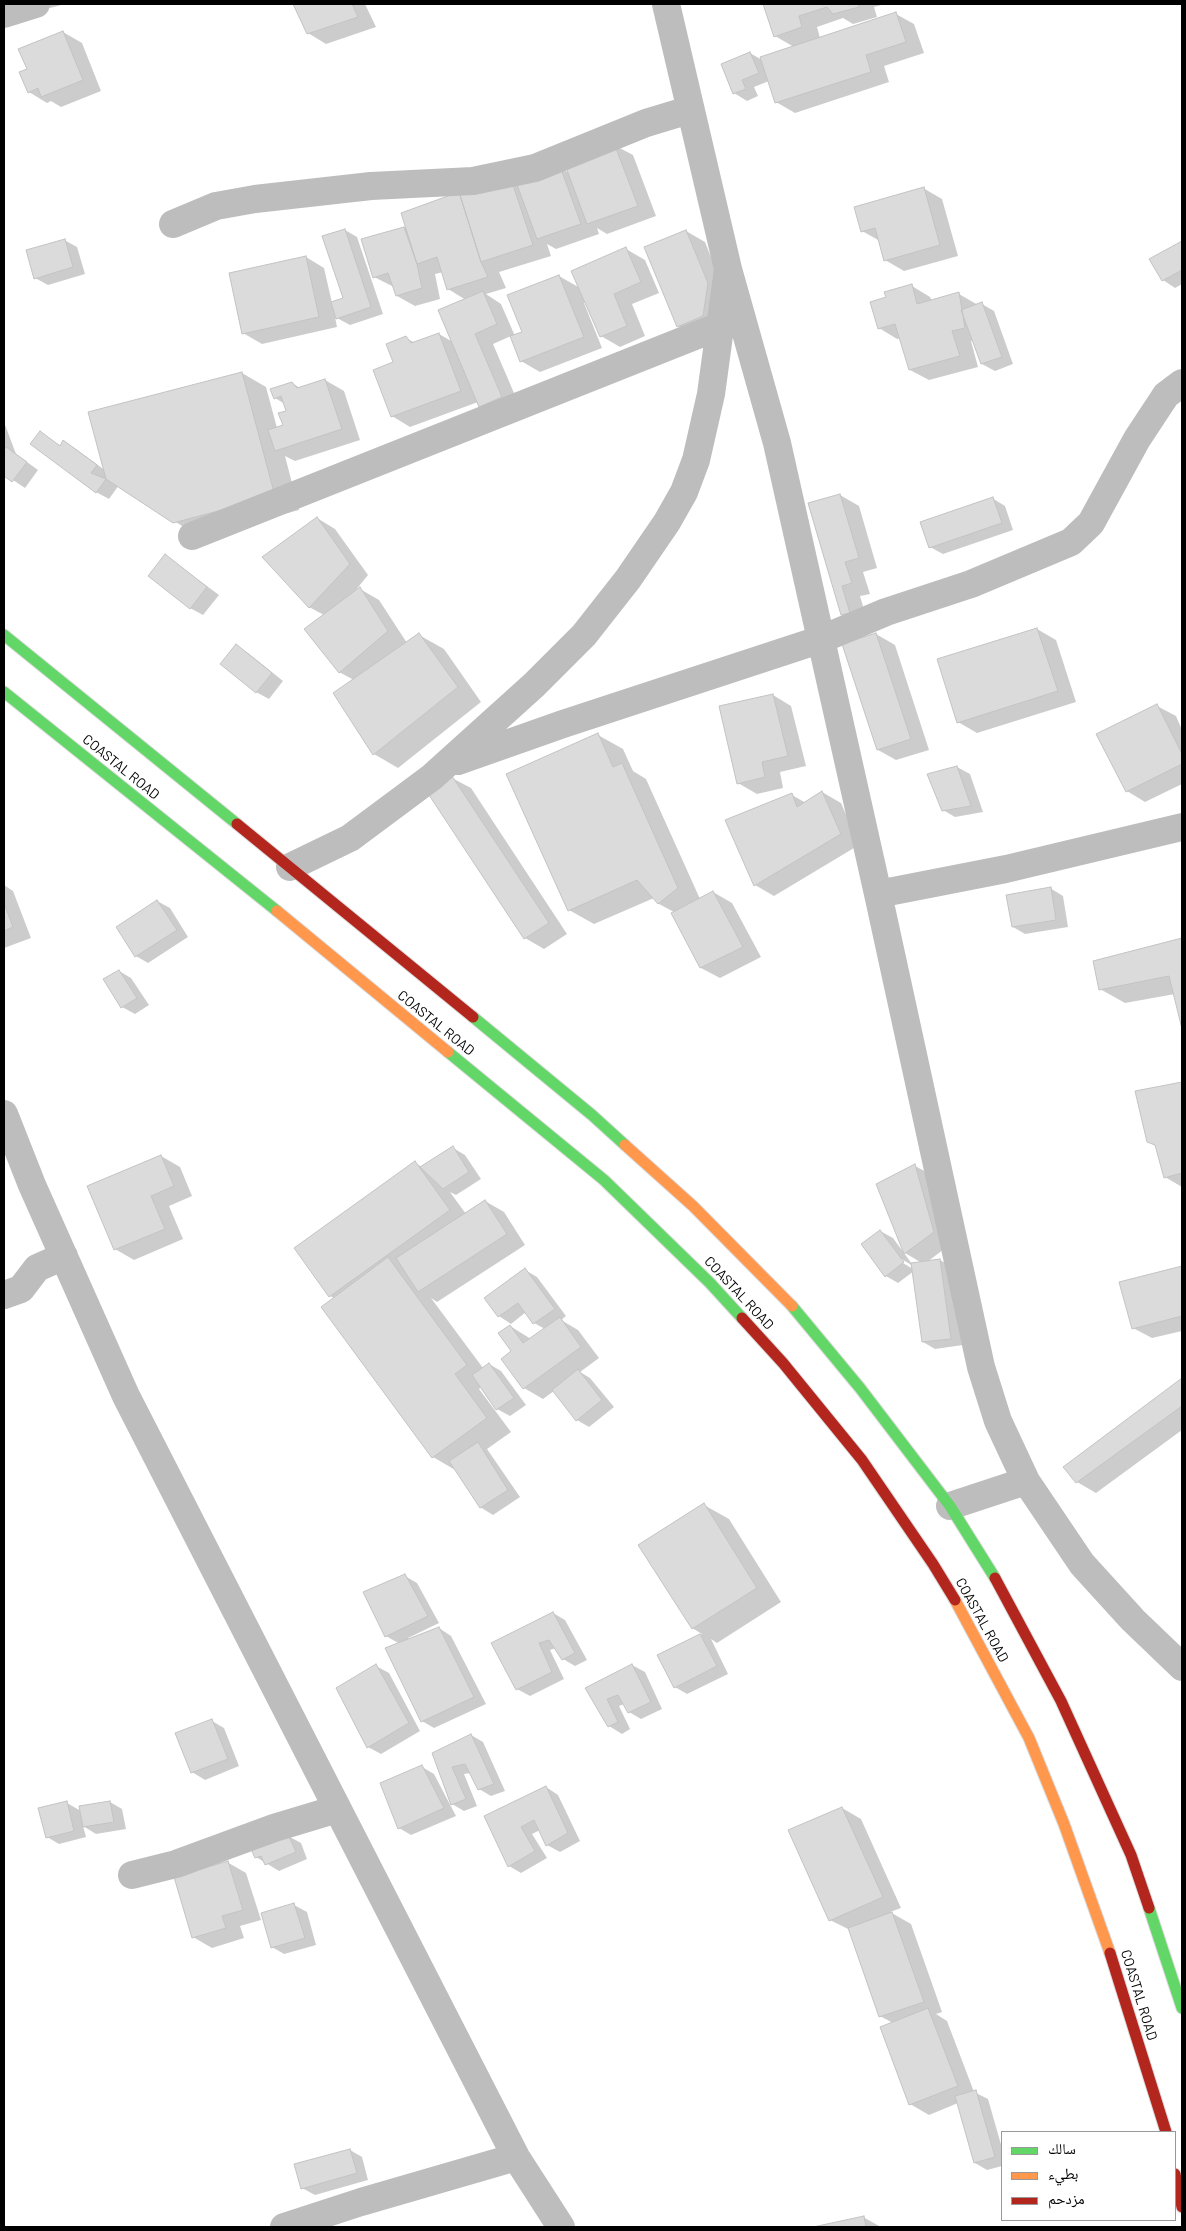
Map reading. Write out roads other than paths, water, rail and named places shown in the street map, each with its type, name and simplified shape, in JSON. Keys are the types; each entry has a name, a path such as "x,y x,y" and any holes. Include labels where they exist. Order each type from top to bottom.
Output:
{"highway":[{"name":"COASTAL ROAD","path":"4,635 290,867 592,1116 693,1206 796,1310 860,1388 950,1506 999,1585 1061,1701 1131,1855 1182,2008"},
{"name":"COASTAL ROAD","path":"4,692 604,1180 710,1283 783,1363 850,1445 933,1564 959,1607 1029,1738 1064,1824 1113,1961 1166,2131"},
{"path":"1176,2179 1182,2207"}],"street":[{"path":"4,14 36,4"},
{"path":"666,4 689,110 728,269 777,442 822,639 981,1367 998,1421 1026,1481 1082,1564 1133,1620 1182,1667"},
{"path":"173,224 216,206 254,199 371,186 473,181 535,168 646,122 689,110"},
{"path":"290,867 350,838 445,766 534,685 584,635 628,579 667,522 684,492 696,460 711,394 728,269"},
{"path":"192,536 720,326"},
{"path":"445,766 563,724 822,639 886,612 971,584 1071,542 1091,523 1137,438 1166,395 1182,383"},
{"path":"878,894 1006,869 1182,827"},
{"path":"4,1114 126,1396 516,2157 561,2227"},
{"path":"4,1295 21,1289 37,1268 64,1256"},
{"path":"950,1506 1026,1481"},
{"path":"132,1875 176,1864 274,1828 337,1810"},
{"path":"284,2227 361,2202 516,2157"}]}
